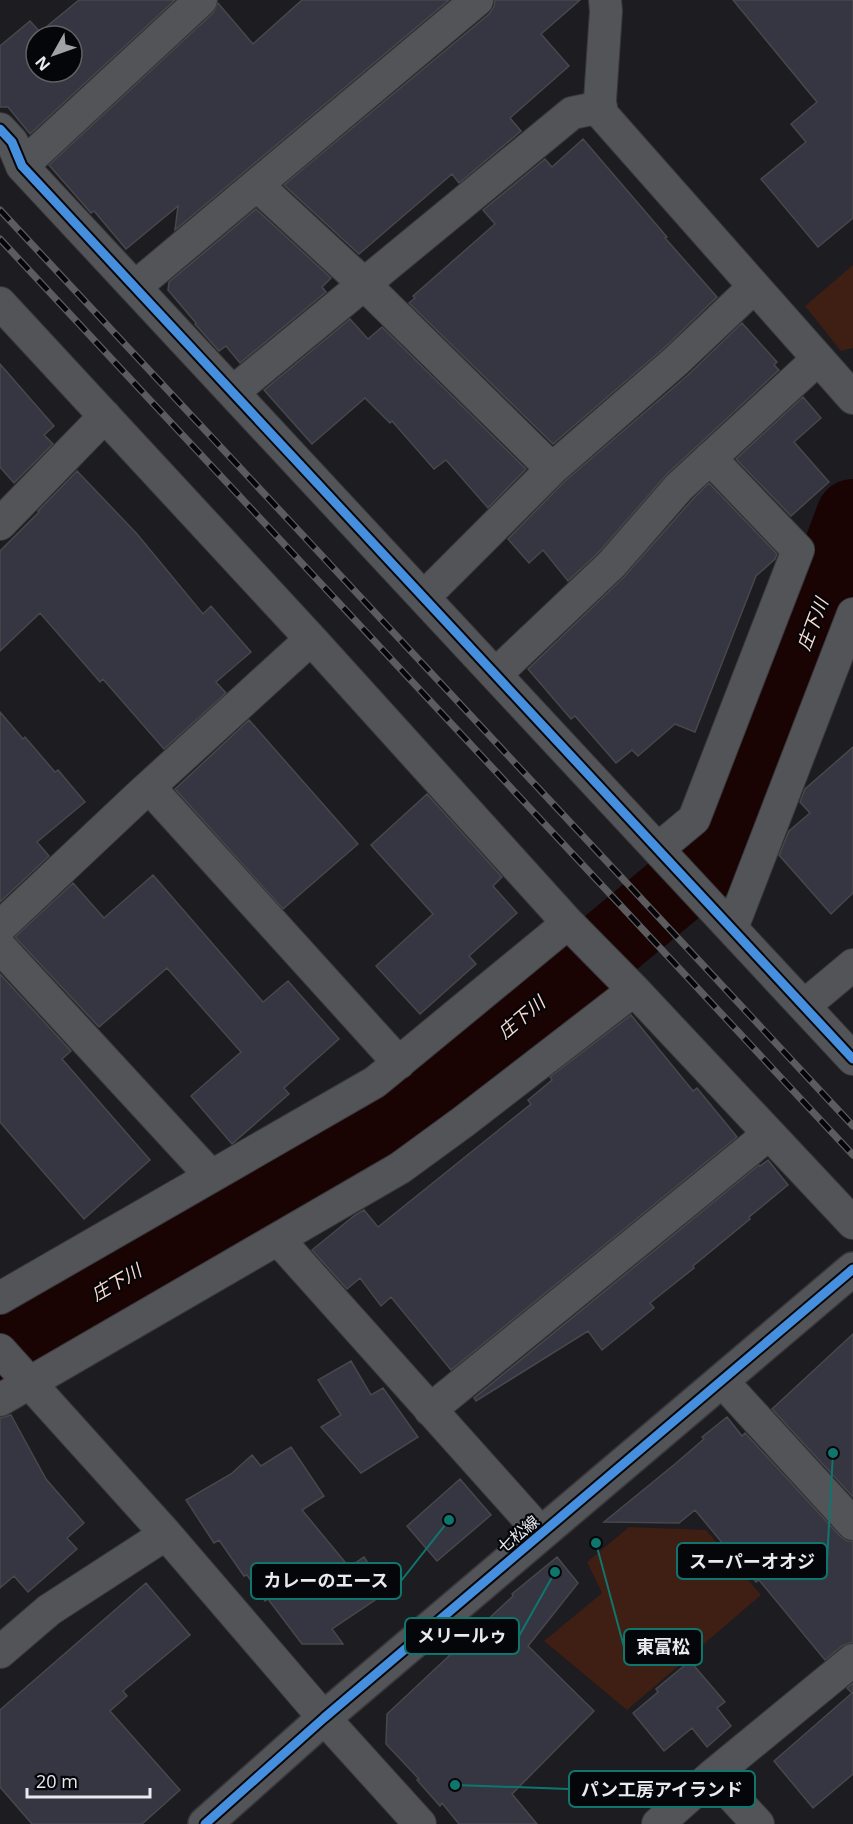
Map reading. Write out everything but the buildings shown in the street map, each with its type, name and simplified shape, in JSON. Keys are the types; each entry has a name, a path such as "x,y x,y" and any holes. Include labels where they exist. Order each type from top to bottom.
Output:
{"street":[{"path":"22,166 201,0"},
{"path":"135,287 477,0"},
{"path":"610,4 601,113 853,398"},
{"path":"233,392 572,113 601,107"},
{"path":"0,129 12,142 22,166 853,1059"},
{"path":"257,185 363,283 552,469"},
{"path":"424,597 552,469 676,361 754,286"},
{"path":"0,303 311,639 574,929 627,982 853,1223"},
{"path":"496,674 612,564 679,487 818,358"},
{"path":"0,524 105,416"},
{"path":"663,854 694,819 798,550 710,458"},
{"path":"732,928 853,614"},
{"path":"0,927 311,639"},
{"path":"149,787 399,1063"},
{"path":"0,1298 375,1082 574,929"},
{"path":"0,947 212,1176"},
{"path":"804,1006 853,964"},
{"path":"0,1400 16,1367 278,1239 400,1168 463,1122 627,982"},
{"path":"430,1410 769,1134"},
{"path":"278,1239 541,1533"},
{"name":"七松線","path":"205,1824 324,1718 853,1269"},
{"path":"16,1367 420,1824"},
{"path":"722,1381 853,1524"},
{"path":"0,1652 49,1610 166,1534"},
{"path":"658,1824 713,1775 853,1660"},
{"path":"713,1775 758,1824"}],"shaded area":[{"path":"853,265 853,348 841,351 805,306"},
{"path":"629,1527 706,1530 761,1595 627,1710 544,1641 602,1593 587,1562"}],"waterway":[{"name":"庄下川","path":"0,1348 396,1121 719,853 783,703 853,516"}],"railway":[{"path":"0,210 853,1126"},
{"path":"0,239 853,1155"}],"cycle path":[{"path":"0,129 12,142 22,166 853,1059"},
{"path":"205,1824 324,1718 853,1269"}],"place":[{"name":"スーパーオオジ","path":"833,1453"},
{"name":"カレーのエース","path":"449,1520"},
{"name":"東富松","path":"596,1543"},
{"name":"メリールゥ","path":"555,1572"},
{"name":"パン工房アイランド","path":"455,1785"}]}
